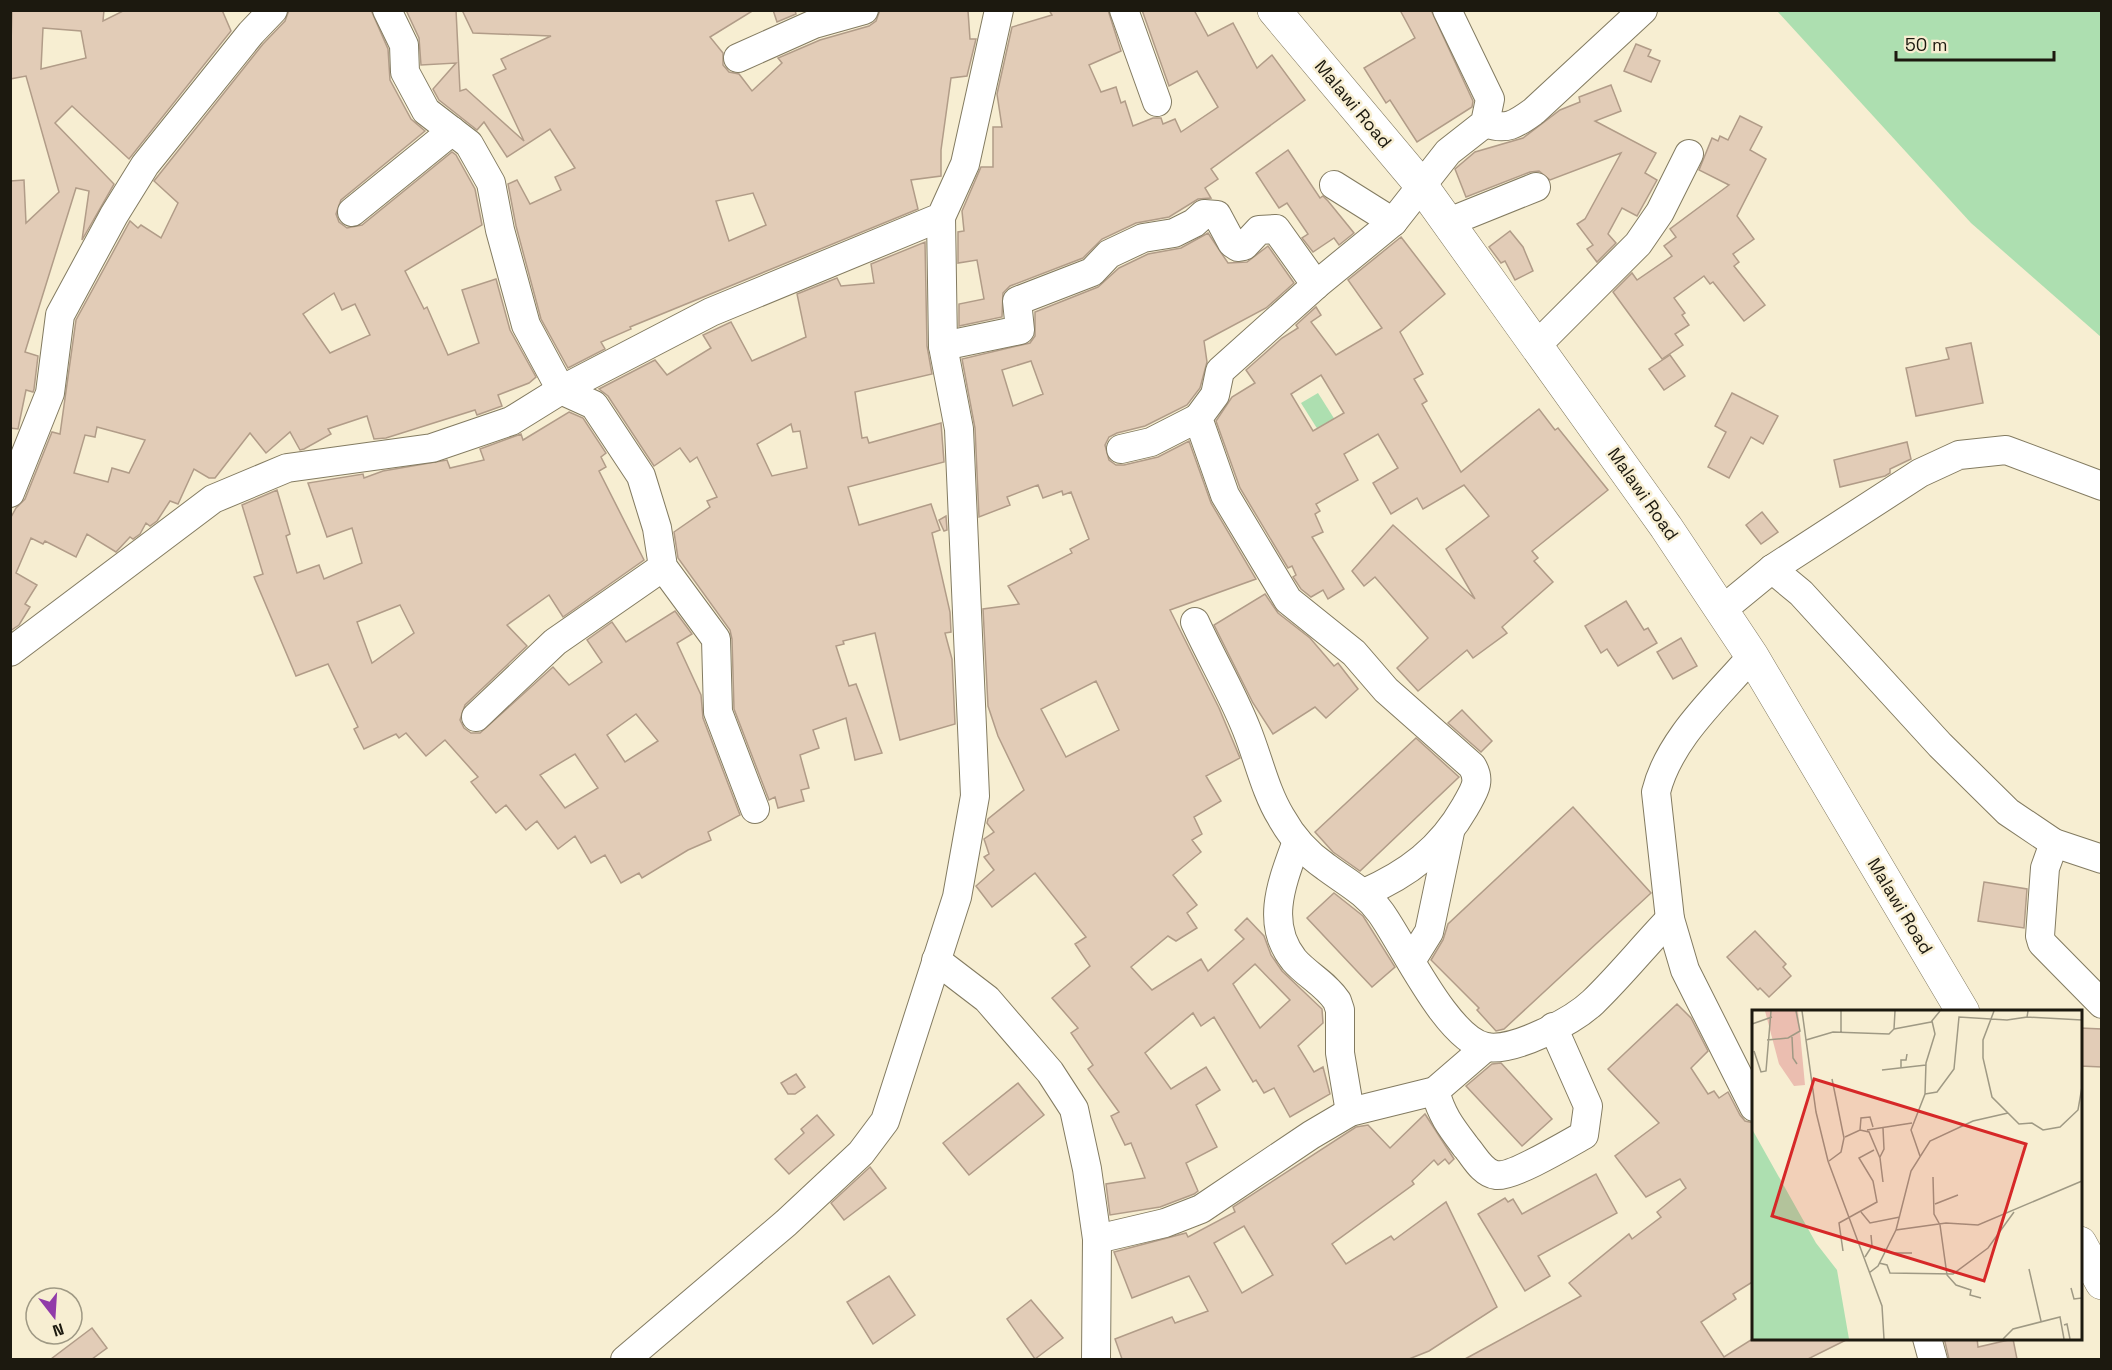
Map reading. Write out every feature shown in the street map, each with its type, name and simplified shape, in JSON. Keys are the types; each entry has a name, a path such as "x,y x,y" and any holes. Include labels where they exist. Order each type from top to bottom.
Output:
{"main road":[{"name":"Malawi Road","path":"1274,10 1421,185 1610,445 1752,656 1962,1010"},
{"path":"2082,1247 2102,1283"}],"street":[{"path":"10,493 50,393 60,315 114,215 145,165 251,33 273,10"},
{"path":"387,10 404,45 405,72 426,111 469,144 491,183 500,230 526,325 561,390 594,405 641,476 657,528 663,567 716,639 718,712 755,809"},
{"path":"738,58 814,24 864,10"},
{"path":"1124,10 1157,102"},
{"path":"1121,449 1151,442 1198,418 1215,395 1220,371 1316,285 1393,222 1448,152 1485,123 1491,99 1447,10"},
{"path":"1485,123 1500,128 1517,123 1534,111 1644,10"},
{"path":"625,1359 786,1222 861,1153 885,1121 957,897 975,796 959,429 943,346 942,217 965,164 994,12"},
{"path":"352,212 452,131"},
{"path":"1537,345 1638,244 1660,212 1689,154"},
{"path":"1334,185 1393,222"},
{"path":"1449,222 1536,187"},
{"path":"943,346 1020,330 1017,301 1092,272 1108,254 1143,238 1174,233 1194,223 1203,214 1217,215 1232,243 1238,247 1244,246 1259,230 1276,229 1316,285"},
{"path":"10,652 213,499 287,468 432,448 511,421 561,390 711,312 942,217"},
{"path":"1198,418 1225,495 1287,600 1354,653 1386,690 1472,766 1478,775 1477,786 1450,832 1425,858 1396,879 1364,893"},
{"path":"1722,610 1772,569 1920,473 1959,455 2006,450 2102,486"},
{"path":"476,717 555,642 663,567"},
{"path":"1772,569 1801,593 1940,746 1992,796 2025,825 2054,843 2102,859"},
{"path":"1195,622 1245,725 1279,814 1297,841 1324,867 1364,893 1381,913 1428,992 1464,1034 1486,1047"},
{"path":"1752,656 1679,742 1661,774 1656,792 1670,919 1685,970 1752,1103"},
{"path":"1411,961 1429,932 1450,832"},
{"path":"1297,841 1280,888 1277,924 1280,935 1294,959 1337,1001 1340,1010 1340,1053 1350,1112"},
{"path":"2054,843 2045,868 2040,936 2042,943 2102,1004"},
{"path":"1097,1239 1166,1223 1201,1209 1311,1135 1350,1112 1435,1091 1486,1047 1522,1043 1553,1027 1592,1004 1670,919"},
{"path":"936,960 987,999 1050,1072 1074,1109 1087,1169 1097,1239 1096,1359"},
{"path":"1435,1091 1441,1115 1485,1170 1496,1176 1509,1173 1561,1148 1584,1135 1588,1106 1553,1027"},
{"path":"1928,1340 1933,1359"}],"shaded area":[{"path":"1777,11 2101,11 2101,337 1971,223"},
{"path":"1318,393 1342,431 1325,441 1301,403"}],"building":[{"path":"12,10 104,10 103,21 125,10 222,10 231,31 129,159 72,106 55,123 114,184 82,240 89,191 76,188 25,352 38,356 34,389 33,392 26,390 18,429 10,428 10,181 24,180 26,223 59,192 26,76 10,79","holes":["43,28 81,31 86,58 41,69"]},
{"path":"289,10 371,10 388,49 390,80 411,119 425,131 341,200 336,214 339,222 347,228 362,225 452,152 456,155 475,189 482,225 405,271 424,309 427,307 448,355 479,343 462,290 496,279 510,330 536,377 529,383 498,395 502,406 477,415 475,410 386,438 374,439 367,416 328,429 331,434 300,450 290,432 266,453 250,433 215,478 209,478 194,469 178,504 170,501 157,521 150,526 146,523 140,534 133,539 130,537 116,552 87,534 76,557 45,541 43,544 31,538 16,573 37,585 25,604 30,607 19,625 10,631 10,519 25,499 52,432 60,434 76,320 130,221 138,228 141,225 161,238 178,203 154,181 263,44 285,21","holes":["334,293 342,310 355,304 370,335 330,353 303,314","97,427 145,440 129,473 112,468 108,482 74,473 85,435 95,437"]},
{"path":"406,10 456,10 460,91 466,89 524,141 493,75 506,69 501,59 551,36 473,33 462,10 754,10 710,37 723,53 723,65 729,72 739,74 752,91 782,63 778,58 820,40 869,26 876,21 880,10 968,11 970,39 976,39 967,76 951,78 941,150 941,176 911,180 918,209 630,327 631,329 601,342 605,349 568,368 541,319 516,226 508,184 517,180 530,204 561,190 555,177 575,168 550,129 507,157 484,122 477,130 439,100 433,89 456,63 421,65 419,38","holes":["753,193 766,225 729,241 716,201"]},
{"path":"773,10 795,10 796,14 777,22"},
{"path":"1049,10 1108,10 1121,51 1089,65 1101,92 1116,87 1121,103 1125,101 1133,126 1153,118 1161,118 1163,124 1175,119 1181,132 1218,107 1197,71 1169,86 1142,10 1194,10 1208,36 1233,23 1257,68 1272,55 1305,100 1211,169 1218,179 1205,188 1211,198 1198,199 1169,217 1136,223 1102,239 1083,258 1010,286 1003,293 1002,317 959,326 959,304 984,299 977,260 958,263 958,232 964,231 962,211 981,167 993,167 993,127 1002,127 997,94 1012,27 1052,15"},
{"path":"1400,10 1431,10 1473,101 1472,107 1417,142 1390,100 1386,103 1364,68 1415,38"},
{"path":"1636,44 1651,50 1648,56 1660,61 1651,82 1624,71"},
{"path":"1611,85 1621,111 1595,121 1656,153 1645,173 1657,180 1637,216 1622,208 1608,234 1616,243 1597,262 1587,249 1593,245 1577,224 1585,219 1621,153 1550,180 1539,171 1530,172 1466,197 1455,169 1475,152 1523,138 1560,110 1580,102 1579,97"},
{"path":"1740,116 1762,127 1750,150 1766,159 1737,216 1754,239 1733,254 1739,262 1734,266 1765,305 1744,321 1713,282 1710,284 1704,276 1674,298 1685,313 1682,315 1689,325 1675,334 1683,345 1662,359 1613,292 1632,273 1637,280 1672,256 1664,246 1676,237 1670,229 1729,185 1699,170 1712,138 1718,141 1720,136 1728,140"},
{"path":"1288,150 1320,198 1323,196 1328,201 1354,233 1339,245 1334,238 1313,252 1302,238 1308,234 1287,203 1279,208 1256,173"},
{"path":"1510,231 1523,247 1533,271 1515,280 1505,261 1501,263 1489,247"},
{"path":"1208,233 1228,263 1247,262 1268,246 1294,283 1266,308 1204,341 1207,362 1200,388 1187,405 1145,426 1117,433 1109,437 1105,445 1109,460 1116,465 1124,465 1158,457 1189,441 1211,503 1256,579 1170,610 1219,708 1240,758 1206,776 1221,801 1194,817 1202,834 1192,840 1201,852 1173,875 1197,905 1187,913 1197,928 1176,941 1168,936 1131,967 1152,990 1201,959 1208,971 1244,939 1235,930 1247,918 1264,936 1271,955 1282,971 1322,1009 1323,1023 1298,1046 1314,1072 1323,1067 1330,1094 1290,1117 1274,1088 1264,1093 1256,1080 1253,1082 1214,1017 1201,1026 1193,1013 1145,1053 1171,1089 1206,1067 1220,1090 1196,1105 1217,1147 1186,1163 1198,1191 1194,1194 1160,1207 1110,1215 1106,1184 1145,1178 1131,1143 1125,1145 1111,1116 1119,1112 1088,1069 1093,1065 1071,1033 1078,1028 1052,998 1090,966 1075,944 1086,937 1035,873 992,907 976,886 994,870 984,857 989,854 984,839 994,832 987,823 988,819 1024,790 998,736 988,706 983,609 1019,604 1008,586 1072,553 1070,549 1089,539 1071,492 1063,495 1062,491 1043,498 1038,485 1007,497 1010,505 979,517 975,428 962,359 1030,343 1035,336 1035,312 1098,287 1119,268 1148,254 1181,248","holes":["1031,361 1043,394 1013,406 1002,370","1096,681 1119,730 1066,757 1041,709","1255,964 1290,1000 1260,1028 1233,984"]},
{"path":"1401,237 1445,294 1400,332 1423,374 1414,379 1427,401 1422,404 1461,472 1539,409 1555,430 1558,428 1608,490 1532,551 1538,558 1534,561 1553,582 1502,627 1507,633 1473,658 1467,650 1418,691 1397,668 1428,638 1375,577 1364,586 1352,571 1393,525 1475,599 1446,549 1489,516 1464,485 1423,509 1417,498 1391,514 1373,483 1398,468 1378,434 1344,454 1358,480 1316,504 1320,511 1315,514 1323,532 1312,537 1344,589 1328,599 1323,590 1311,597 1301,589 1293,577 1296,575 1292,566 1288,568 1240,488 1216,421 1232,397 1255,383 1246,370 1282,338 1298,328 1296,325 1316,307 1321,315 1311,322 1336,355 1382,328 1348,280","holes":["1321,375 1344,413 1313,431 1291,394"]},
{"path":"925,242 927,346 932,374 855,392 862,438 867,437 869,443 941,423 944,462 848,487 859,525 931,504 940,530 932,533 950,612 951,632 945,633 952,659 955,724 900,740 875,633 843,641 844,644 836,646 849,686 856,684 882,753 855,760 846,718 813,730 819,748 800,755 809,788 801,790 804,801 778,808 775,797 769,800 734,709 730,630 678,558 674,532 710,507 707,501 717,497 697,457 690,462 680,448 654,466 608,396 599,389 655,360 667,375 711,348 703,335 731,322 752,361 806,337 797,294 837,278 841,286 874,283 871,264","holes":["791,424 793,432 800,431 807,468 772,476 757,444"]},
{"path":"1971,343 1983,403 1916,416 1906,368 1949,359 1946,348"},
{"path":"1670,355 1685,376 1664,390 1649,369"},
{"path":"1732,393 1778,416 1763,444 1751,437 1729,478 1708,467 1726,432 1715,426"},
{"path":"569,412 583,418 606,453 601,457 606,467 599,471 644,560 563,617 549,595 507,625 527,646 465,705 460,720 464,728 471,733 480,733 553,667 569,685 602,662 587,640 612,622 626,642 675,611 692,634 677,643 701,695 703,718 740,815 708,832 711,840 688,850 642,878 639,873 621,883 605,855 591,863 575,836 558,849 537,821 526,830 506,805 496,813 471,782 478,777 445,740 426,756 406,733 399,738 396,734 364,749 354,729 358,727 328,664 296,676 254,577 263,574 242,505 277,490 290,534 286,536 297,573 319,565 324,579 362,563 352,528 327,537 308,483 363,474 364,478 383,471 447,460 450,468 484,460 480,449 521,434 523,440","holes":["400,605 414,633 372,663 357,622","636,714 658,741 625,762 607,735","575,754 598,788 565,808 540,775"]},
{"path":"1907,442 1911,459 1890,469 1890,473 1885,476 1840,487 1834,460"},
{"path":"1762,512 1778,532 1761,544 1746,525"},
{"path":"946,516 947,530 944,531 939,520"},
{"path":"1265,594 1278,613 1310,638 1334,666 1338,663 1358,689 1326,718 1315,707 1273,734 1253,703 1214,625"},
{"path":"1626,601 1644,630 1648,628 1657,643 1618,666 1607,649 1601,653 1585,626"},
{"path":"1681,638 1697,666 1673,679 1657,652"},
{"path":"1462,710 1492,741 1481,752 1448,723"},
{"path":"1416,738 1459,777 1360,871 1333,852 1315,832"},
{"path":"1573,807 1651,893 1504,1029 1496,1031 1477,1010 1479,1008 1431,960 1443,940 1448,924"},
{"path":"1984,882 2027,889 2024,928 1978,921"},
{"path":"1334,893 1363,916 1395,967 1372,987 1307,918"},
{"path":"1755,931 1786,964 1783,967 1791,976 1769,997 1760,988 1758,990 1727,957"},
{"path":"1677,1004 1691,1018 1708,1051 1691,1068 1708,1094 1714,1091 1719,1098 1728,1092 1740,1115 1745,1121 1752,1123 1752,1282 1733,1294 1736,1299 1701,1322 1724,1357 1752,1339 1846,1340 1808,1359 1465,1359 1581,1296 1569,1283 1629,1234 1632,1239 1661,1217 1657,1212 1686,1188 1680,1179 1646,1197 1615,1156 1659,1123 1608,1069"},
{"path":"2082,1028 2102,1029 2102,1067 2082,1066"},
{"path":"1501,1063 1552,1119 1522,1146 1466,1086 1492,1064"},
{"path":"796,1074 805,1087 795,1094 788,1094 781,1083"},
{"path":"1018,1083 1044,1115 969,1175 943,1143"},
{"path":"1425,1114 1454,1159 1449,1164 1445,1159 1438,1165 1434,1160 1412,1181 1414,1184 1332,1244 1346,1264 1391,1236 1394,1240 1446,1202 1497,1307 1429,1351 1409,1359 1122,1359 1115,1339 1172,1317 1175,1323 1208,1311 1189,1276 1132,1298 1114,1252 1186,1233 1188,1237 1235,1212 1233,1207 1356,1127 1368,1125 1390,1148","holes":["1244,1226 1273,1275 1242,1293 1214,1243"]},
{"path":"817,1115 834,1135 789,1174 775,1159 804,1133 801,1129"},
{"path":"870,1167 886,1188 844,1220 831,1203"},
{"path":"1596,1174 1617,1213 1538,1256 1550,1276 1525,1291 1478,1214 1505,1198 1508,1202 1513,1199 1522,1214"},
{"path":"889,1276 915,1315 873,1344 847,1302"},
{"path":"1031,1300 1063,1338 1035,1359 1007,1319"},
{"path":"92,1328 107,1348 92,1359 51,1359 68,1346 84,1346 84,1334"},
{"path":"1944,1340 1977,1340 1978,1347 2013,1340 2017,1359 1949,1359"}]}
